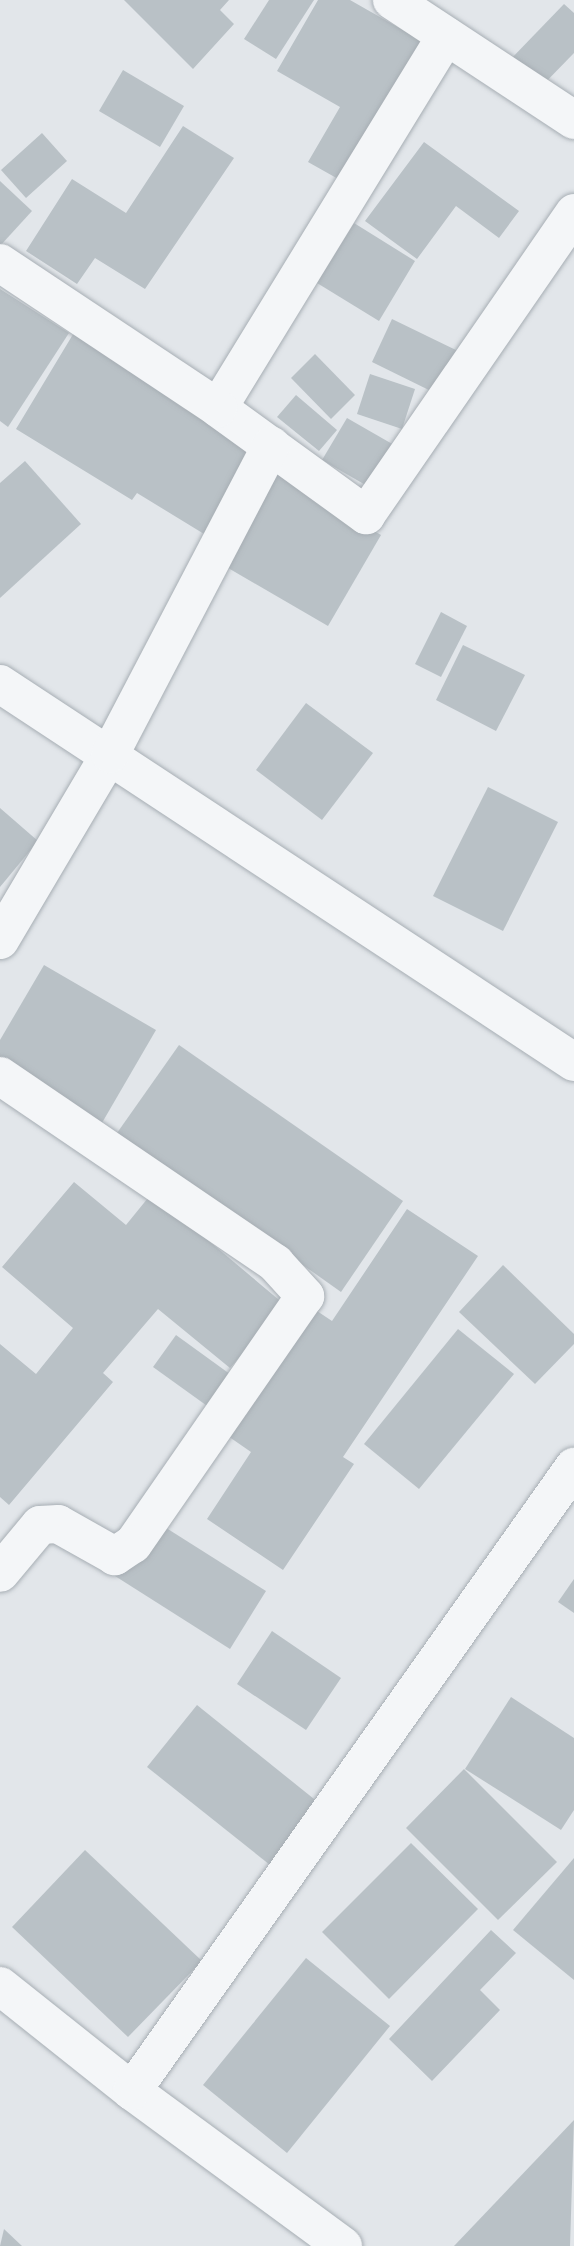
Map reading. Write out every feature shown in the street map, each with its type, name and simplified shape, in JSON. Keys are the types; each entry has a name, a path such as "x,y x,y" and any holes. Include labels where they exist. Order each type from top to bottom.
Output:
{"street":[{"path":"392,0 574,120"},
{"path":"219,408 446,36"},
{"path":"0,263 219,408 366,515 574,214"},
{"path":"0,940 110,754 271,446"},
{"path":"0,684 574,1062"},
{"path":"0,1076 275,1263 305,1296 133,1544 115,1556 58,1524 40,1525 0,1573"},
{"path":"132,2091 574,1467"},
{"path":"0,1986 132,2091 343,2246"}],"building":[{"path":"124,0 229,0 220,10 234,24 193,69"},
{"path":"269,0 314,0 276,59 244,39"},
{"path":"318,0 350,0 422,41 340,180 308,162 340,107 277,71"},
{"path":"564,4 574,13 574,53 536,92 507,63"},
{"path":"123,70 184,106 160,147 99,111"},
{"path":"183,126 234,158 145,289 95,258 77,284 26,251 72,179 126,213"},
{"path":"42,133 67,161 26,198 1,170"},
{"path":"424,142 519,211 499,238 456,206 417,259 365,221"},
{"path":"0,181 32,211 0,246"},
{"path":"354,223 415,261 379,321 317,283"},
{"path":"0,289 69,333 8,427 0,421"},
{"path":"392,319 460,352 439,395 372,362"},
{"path":"75,331 264,447 209,537 137,493 132,500 16,429"},
{"path":"315,354 355,395 331,419 291,378"},
{"path":"370,374 415,389 402,429 357,414"},
{"path":"296,395 337,430 319,451 277,417"},
{"path":"347,418 401,449 376,491 322,460"},
{"path":"25,461 81,524 0,598 0,483"},
{"path":"277,474 381,535 328,626 223,565"},
{"path":"441,612 467,626 441,677 415,664"},
{"path":"463,645 525,675 496,731 436,700"},
{"path":"306,703 373,753 322,820 256,770"},
{"path":"488,787 558,822 503,931 433,896"},
{"path":"0,808 38,841 0,887"},
{"path":"44,965 156,1030 99,1128 0,1070 0,1040"},
{"path":"179,1045 403,1201 341,1292 117,1133"},
{"path":"74,1182 126,1225 152,1193 285,1305 230,1368 158,1309 103,1373 113,1382 9,1505 0,1497 0,1344 36,1374 73,1328 2,1267"},
{"path":"407,1209 478,1256 343,1457 354,1464 283,1570 207,1519 251,1452 225,1434 311,1307 332,1321"},
{"path":"503,1265 574,1334 574,1344 535,1384 459,1312"},
{"path":"458,1329 514,1374 419,1489 364,1444"},
{"path":"176,1335 234,1377 210,1408 153,1367"},
{"path":"152,1519 266,1591 230,1649 115,1576"},
{"path":"574,1579 574,1613 558,1602"},
{"path":"272,1631 341,1678 306,1730 237,1684"},
{"path":"511,1697 574,1738 574,1810 561,1830 465,1769"},
{"path":"197,1705 319,1803 270,1865 147,1767"},
{"path":"464,1769 557,1862 498,1920 406,1828"},
{"path":"411,1843 478,1909 389,1999 322,1932"},
{"path":"85,1850 202,1961 128,2037 12,1927"},
{"path":"574,1858 574,1980 513,1930"},
{"path":"491,1930 516,1953 480,1990 500,2010 432,2081 389,2039"},
{"path":"306,1958 390,2026 287,2153 203,2085"},
{"path":"574,2120 570,2246 454,2246"},
{"path":"4,2229 22,2246 0,2246"}]}
